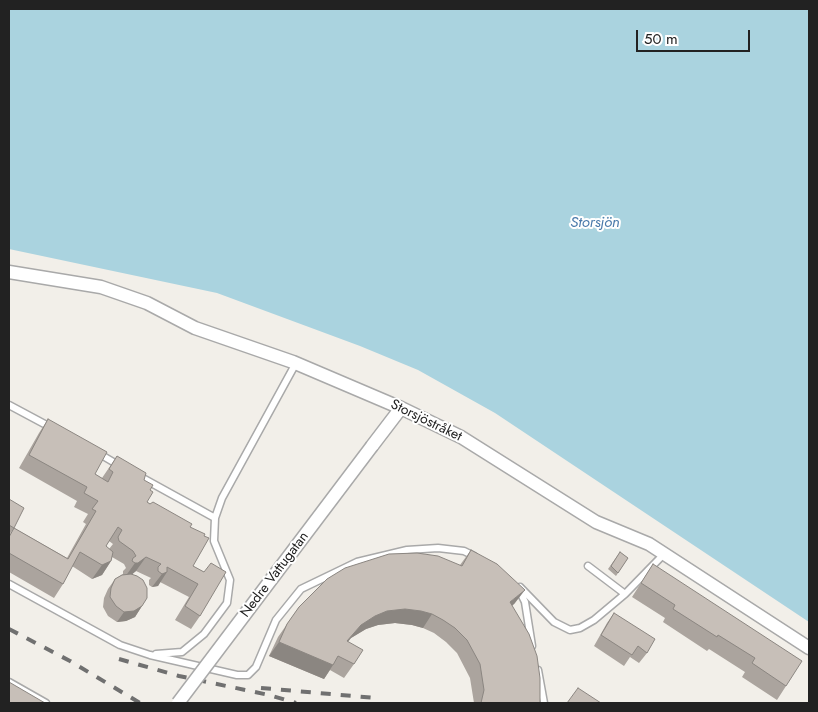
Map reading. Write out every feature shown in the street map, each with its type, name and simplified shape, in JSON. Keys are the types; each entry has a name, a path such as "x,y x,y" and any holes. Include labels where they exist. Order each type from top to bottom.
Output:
{"street":[{"name":"Storsjöstråket","path":"9,272 101,287 147,303 196,328 296,364 401,408 461,437 596,522 648,544 809,648"},
{"name":"Nedre Vattugatan","path":"178,703 401,408"}],"lane":[{"path":"150,655 182,652 204,634 227,602 230,580 214,541 215,518 222,498 296,364"},
{"path":"9,405 59,432"},
{"path":"94,451 215,518"},
{"path":"9,584 120,645 150,655 237,675 248,675 256,668 276,620 301,589 357,562 407,550 438,548 464,551 481,559"},
{"path":"534,654 525,602 514,581 554,622 570,630 580,628 594,620 625,594 664,554"},
{"path":"588,566 625,594"},
{"path":"536,662 543,687 544,703"},
{"path":"9,682 46,703"}],"water":[{"name":"Storsjön","path":"9,9 809,9 809,622 495,413 418,370 360,346 217,293 9,249"}],"building":[{"path":"48,419 107,452 95,474 108,482 113,472 109,469 117,456 146,473 144,480 153,485 150,490 153,492 147,502 150,504 153,502 192,524 190,527 209,538 193,566 204,572 211,563 226,572 200,616 185,606 198,584 167,567 167,572 162,574 158,571 158,567 161,564 146,557 138,563 132,561 136,556 133,551 119,541 118,537 122,530 118,527 106,546 113,552 111,561 102,565 80,552 63,584 9,553 9,537 14,528 68,559 96,511 92,509 98,501 84,493 87,487 29,455"},
{"path":"9,499 24,508 14,528 9,525"},
{"path":"471,550 497,564 525,590 510,602 529,634 537,656 540,678 540,703 481,703 484,690 480,664 467,640 455,628 443,620 421,611 405,609 387,611 361,625 347,641 363,650 354,664 338,656 333,665 279,642 287,624 299,607 327,579 345,568 389,554 417,553 438,556 462,566"},
{"path":"620,552 628,558 618,573 611,566"},
{"path":"653,564 802,661 786,686 752,663 755,658 673,609 675,605 641,583"},
{"path":"131,574 143,580 147,588 147,598 142,606 134,611 124,612 116,606 110,597 111,588 115,579 122,575"},
{"path":"614,613 655,639 647,653 638,646 632,655 601,635"},
{"path":"9,682 45,703 9,703"},
{"path":"578,688 601,703 567,703"}],"railway":[{"path":"9,629 70,661 140,703"},
{"path":"119,659 179,676 269,695 296,703"},
{"path":"261,688 376,698"}]}
